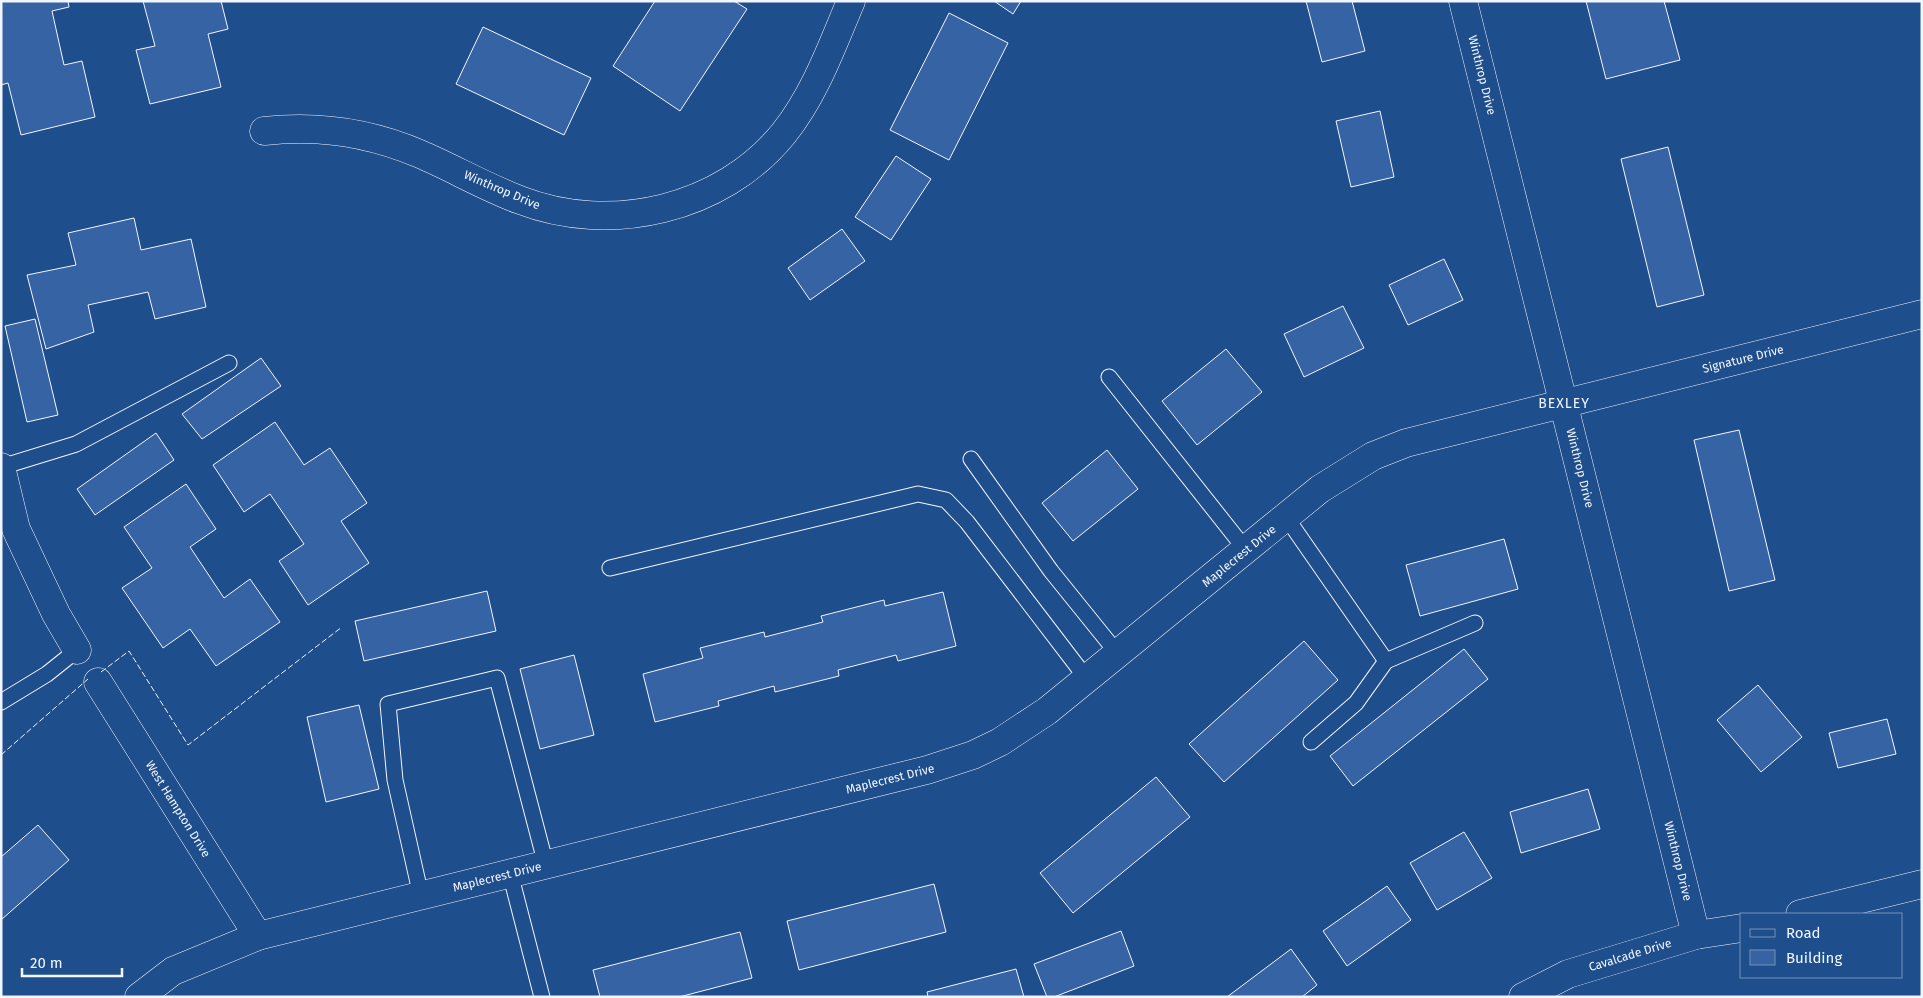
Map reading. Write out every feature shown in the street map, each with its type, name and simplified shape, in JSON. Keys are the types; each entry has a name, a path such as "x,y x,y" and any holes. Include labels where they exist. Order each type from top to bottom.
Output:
{"street":[{"name":"Winthrop Drive","path":"264,131 301,128 364,136 387,142 419,154 518,200 564,213 612,216 665,209 698,197 730,180 759,158 784,133 811,93 851,1"},
{"name":"Winthrop Drive","path":"1463,1 1696,935"},
{"name":"Signature Drive","path":"1564,402 1922,314"},
{"name":"Maplecrest Drive","path":"138,997 173,971 258,936 927,770 973,755 1000,742 1047,711 1343,473 1381,452 1406,443 1564,402"},
{"path":"1,467 16,529 56,614 77,650"},
{"name":"West Hampton Drive","path":"98,682 258,936"},
{"path":"1804,913 1922,884"},
{"name":"Cavalcade Drive","path":"1524,997 1568,974 1696,935 1740,928"}],"lane":[{"path":"1,467 76,444 228,363"},
{"path":"1109,377 1246,550"},
{"path":"971,459 1051,571 1118,654"},
{"path":"610,568 918,494 946,500 967,522 1087,678"},
{"path":"1286,517 1386,661"},
{"path":"1311,742 1356,703 1386,661 1475,623"},
{"path":"1,702 47,674 77,650"},
{"path":"421,896 395,780 388,704 497,678 546,865"},
{"path":"510,873 542,997"}],"building":[{"path":"1,1 68,1 69,7 52,11 64,65 82,61 95,117 21,135 8,83 1,85"},
{"path":"143,1 221,1 228,29 208,34 221,87 150,104 136,50 155,46"},
{"path":"655,1 734,1 747,9 680,111 613,66"},
{"path":"994,1 1021,1 1013,14"},
{"path":"1306,1 1352,1 1365,51 1322,62"},
{"path":"1586,1 1664,1 1680,60 1606,79"},
{"path":"949,13 1008,43 949,160 890,130"},
{"path":"483,27 591,78 564,135 456,84"},
{"path":"1380,111 1394,177 1351,187 1336,121"},
{"path":"1668,147 1704,295 1657,307 1621,159"},
{"path":"896,156 931,179 891,240 855,217"},
{"path":"134,218 141,250 191,239 206,307 155,319 148,292 88,305 94,332 46,349 27,275 76,265 68,233"},
{"path":"842,229 865,261 810,300 788,268"},
{"path":"1444,259 1463,300 1408,325 1389,285"},
{"path":"1343,306 1364,348 1304,377 1284,334"},
{"path":"35,319 58,415 27,422 5,326"},
{"path":"1226,349 1262,392 1197,445 1162,401"},
{"path":"261,358 281,386 202,439 182,414"},
{"path":"275,422 304,465 330,448 367,503 341,521 369,563 308,605 279,561 304,544 270,494 244,512 213,465"},
{"path":"1739,430 1775,580 1729,591 1694,440"},
{"path":"156,433 174,460 95,515 77,489"},
{"path":"1107,450 1138,489 1073,541 1042,503"},
{"path":"186,484 216,529 190,547 224,598 250,579 280,622 216,666 190,629 163,648 122,588 152,568 124,527"},
{"path":"1504,539 1518,589 1420,616 1406,565"},
{"path":"487,591 496,631 364,661 355,621"},
{"path":"943,592 956,646 898,661 896,655 838,670 839,676 775,692 774,686 718,701 719,706 655,722 643,674 703,658 700,648 764,632 765,637 823,622 821,616 884,600 885,606"},
{"path":"1304,641 1338,680 1224,782 1189,744"},
{"path":"1464,649 1488,679 1353,786 1330,756"},
{"path":"574,655 594,735 540,749 520,669"},
{"path":"1758,685 1802,737 1761,772 1717,720"},
{"path":"359,705 379,789 326,802 307,717"},
{"path":"1887,719 1896,754 1838,768 1829,733"},
{"path":"1156,777 1190,817 1073,913 1040,873"},
{"path":"1588,789 1600,829 1521,853 1510,812"},
{"path":"38,825 69,860 1,920 1,857"},
{"path":"1464,832 1492,878 1437,910 1410,863"},
{"path":"934,884 946,932 799,970 787,921"},
{"path":"1387,886 1411,920 1347,966 1323,931"},
{"path":"1121,931 1134,966 1054,997 1047,997 1034,964"},
{"path":"740,932 752,978 679,997 600,997 593,970"},
{"path":"1291,949 1317,985 1302,997 1227,997"},
{"path":"1016,969 1024,997 928,997 927,992"}],"fence":[{"path":"101,672 129,651 188,745 342,627"},
{"path":"1,755 88,679"}],"district":[{"name":"BEXLEY","path":"1564,403"}]}
